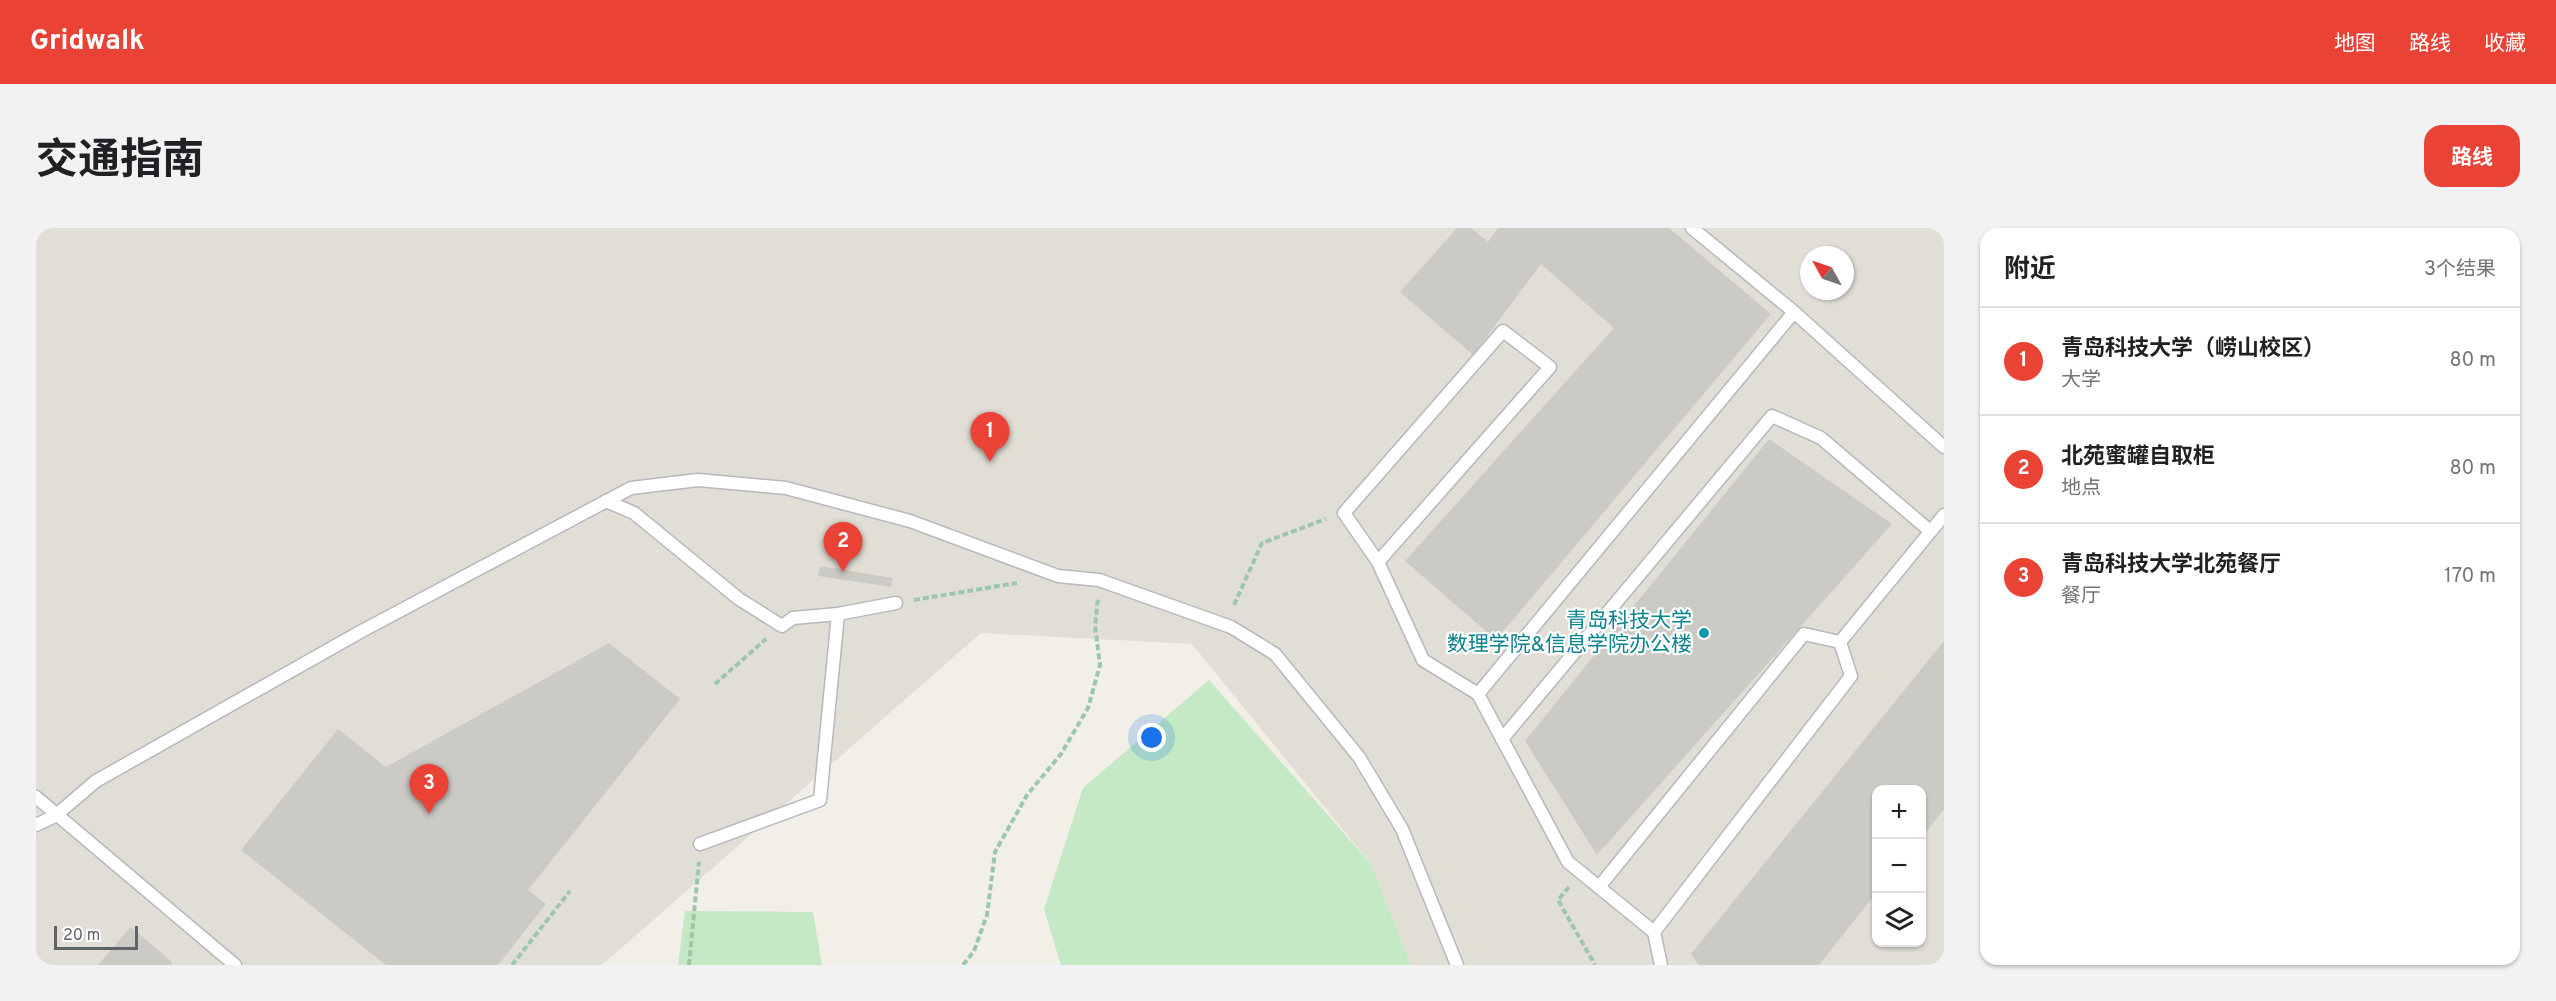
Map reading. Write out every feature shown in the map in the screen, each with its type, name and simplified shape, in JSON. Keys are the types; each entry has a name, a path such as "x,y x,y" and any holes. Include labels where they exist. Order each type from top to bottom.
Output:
{"lane":[{"path":"1692,228 1794,312 1944,447"},
{"path":"1478,694 1794,312"},
{"path":"1378,562 1550,367 1503,331 1344,513 1378,562 1423,660 1478,694 1568,862 1654,932 1661,965"},
{"path":"1502,739 1772,416 1821,438 1930,531"},
{"path":"36,825 55,816 96,781 360,632 632,488 698,480 786,488 910,521 1058,576 1099,580 1231,627 1275,654 1359,757 1402,829 1456,965"},
{"path":"606,501 634,513 739,599 782,626 793,618 838,614 896,603"},
{"path":"1840,642 1944,515"},
{"path":"700,844 820,800 838,614"},
{"path":"1599,887 1804,634 1840,642"},
{"path":"1654,932 1851,676 1840,642"},
{"path":"36,797 55,816 235,965"}],"path":[{"path":"1234,605 1262,543 1344,513"},
{"path":"963,965 974,951 987,915 995,852 1027,795 1061,754 1088,708 1100,665 1095,626 1099,580"},
{"path":"896,603 1023,582"},
{"path":"715,684 782,626"},
{"path":"689,965 700,844"},
{"path":"1582,874 1558,900 1595,965"},
{"path":"512,965 570,891"}],"shaded area":[{"path":"36,228 1940,228 1944,231 1944,965 1411,965 1371,864 1192,644 981,633 602,965 36,965"}],"green space":[{"path":"1209,680 1371,864 1411,965 1061,965 1044,909 1083,788"},
{"path":"685,911 813,912 822,965 678,965"}],"building":[{"path":"1457,228 1471,228 1488,242 1498,228 1669,228 1771,314 1496,640 1405,561 1614,328 1541,264 1473,355 1400,292"},
{"name":"青岛科技大学 数理学院&信息学院办公楼","path":"1769,439 1892,524 1597,855 1525,741"},
{"path":"820,566 893,578 891,587 818,576"},
{"path":"1944,641 1944,809 1926,832 1926,785 1872,785 1872,898 1819,965 1699,965 1691,954"},
{"path":"609,643 680,699 528,890 546,904 498,965 386,965 241,850 338,729 386,767"},
{"path":"131,927 171,961 172,965 98,965"}],"place":[{"name":"青岛科技大学（崂山校区）","path":"990,462"},
{"name":"北苑蜜罐自取柜","path":"843,572"},
{"name":"青岛科技大学 数理学院&信息学院办公楼","path":"1704,633"},
{"name":"青岛科技大学北苑餐厅","path":"429,814"}]}
